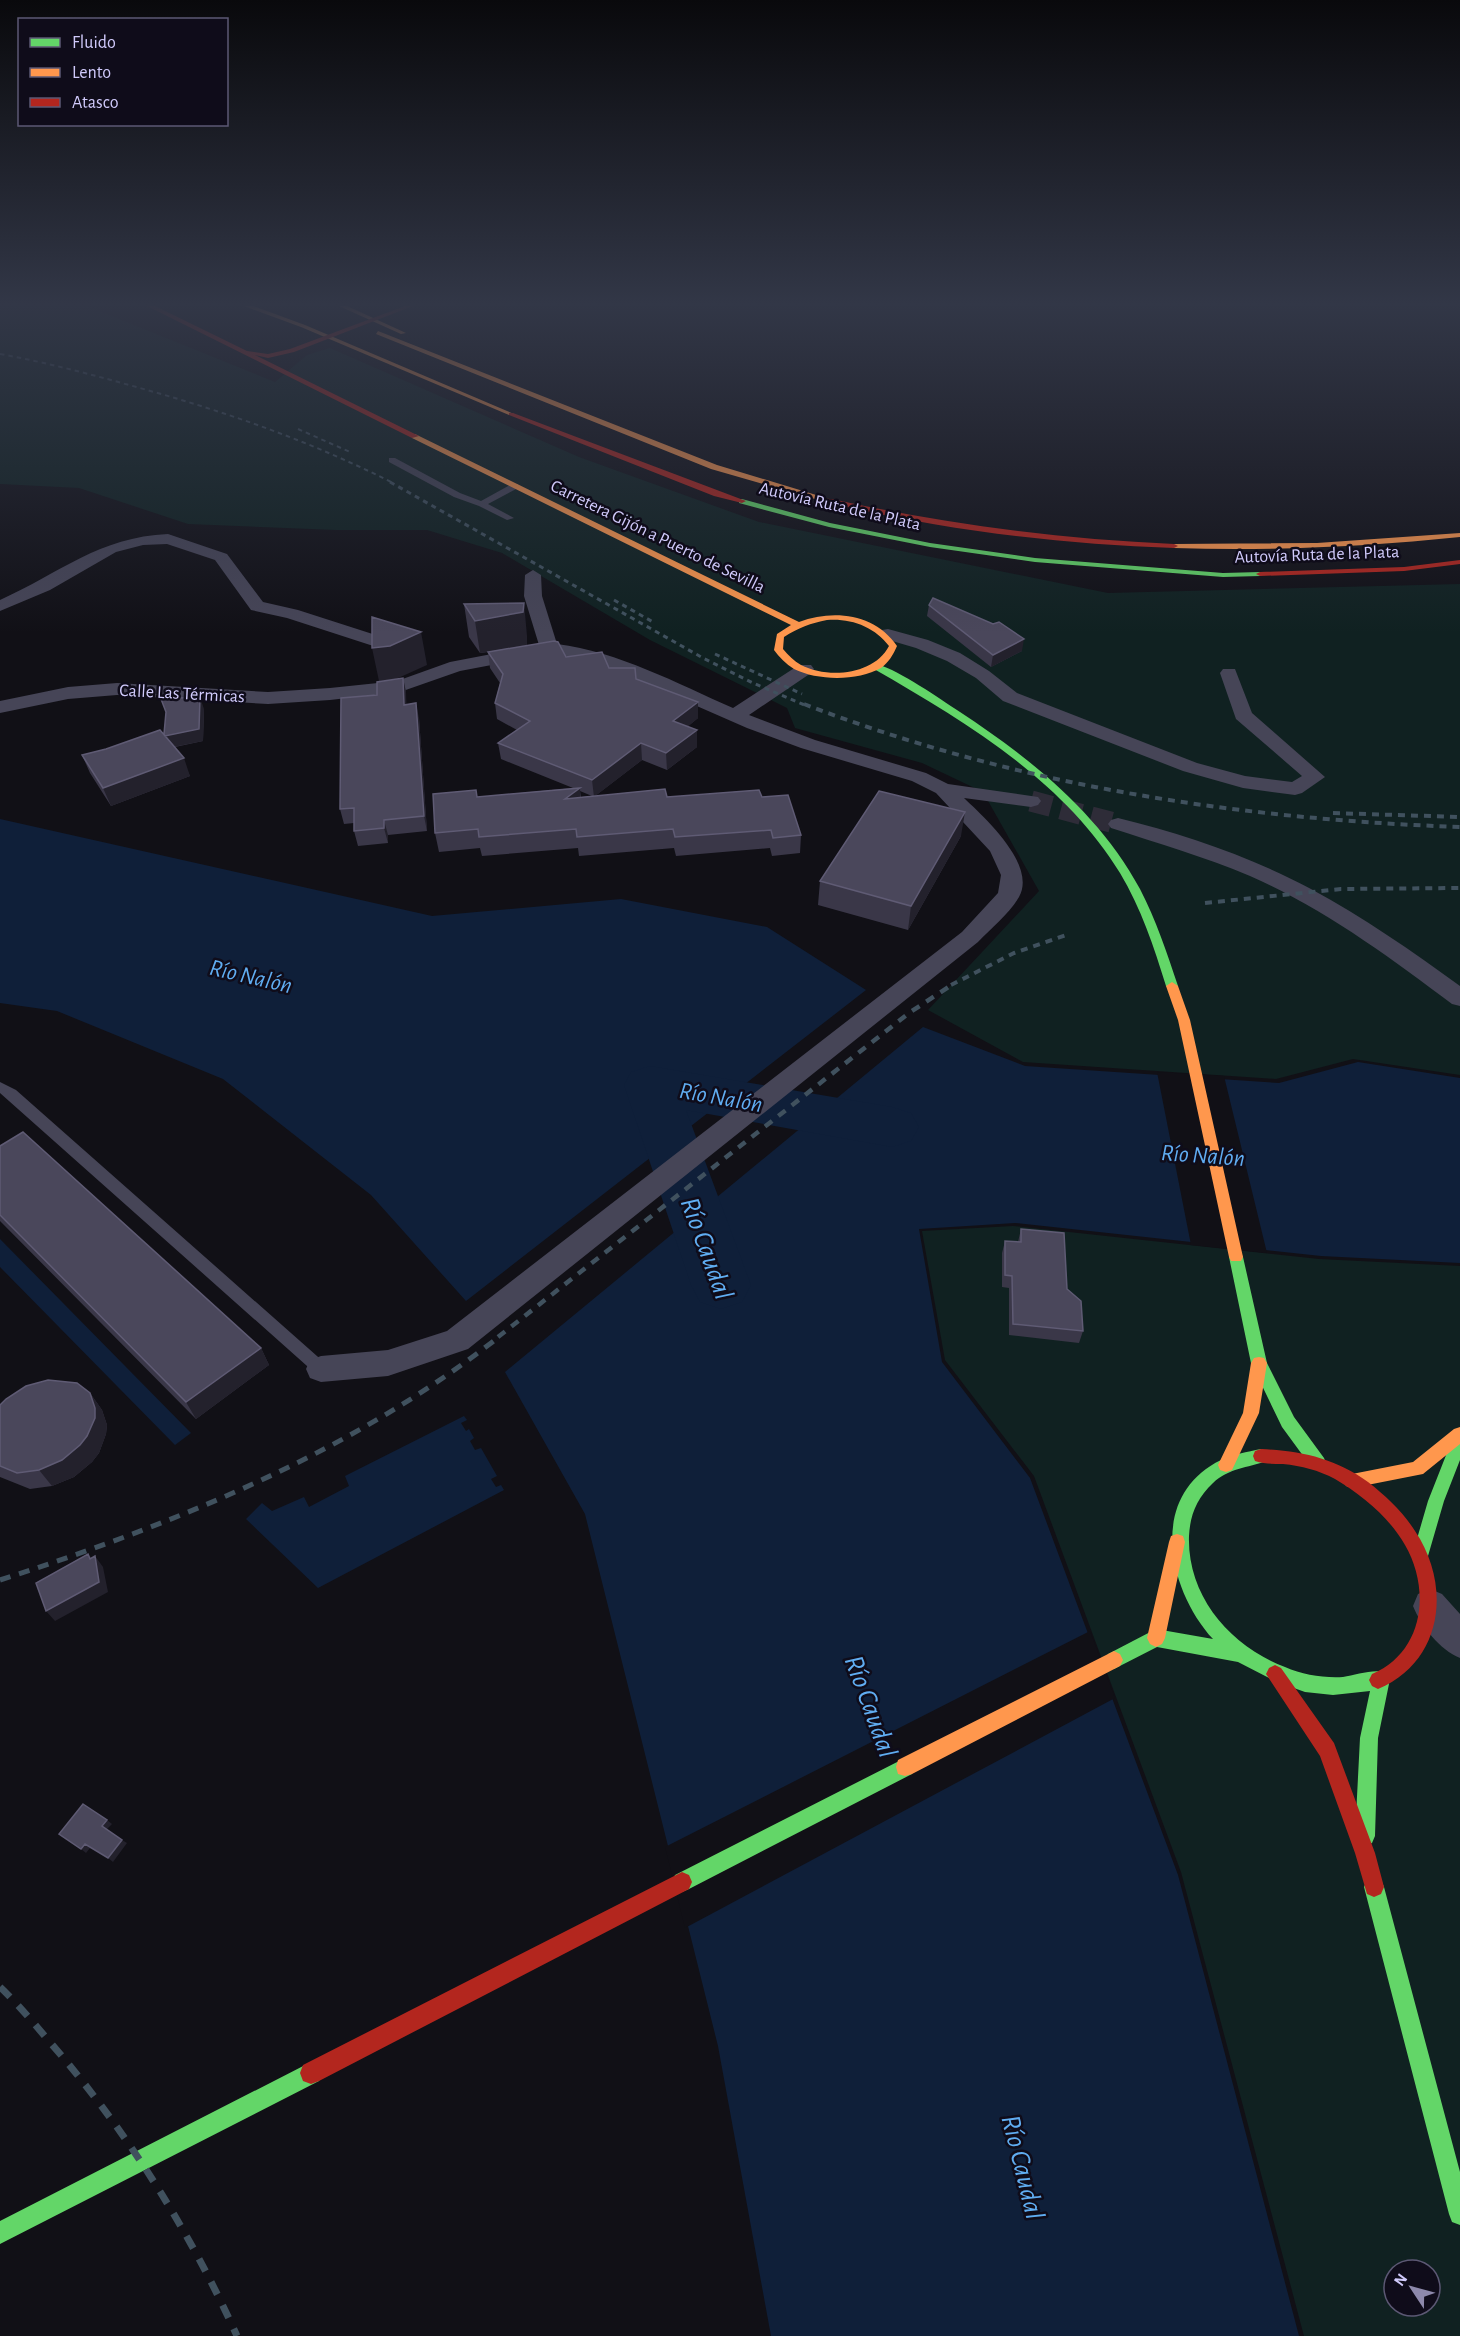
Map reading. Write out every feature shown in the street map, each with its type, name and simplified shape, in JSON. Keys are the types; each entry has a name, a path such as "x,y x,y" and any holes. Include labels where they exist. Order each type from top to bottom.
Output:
{"main road":[{"name":"Carretera Gijón a Puerto de Sevilla","path":"371,415 796,624"},
{"name":"Autovía Ruta de la Plata","path":"515,415 717,494 840,528 930,545 1035,560 1223,575 1404,569 1460,562"},
{"name":"Autovía Ruta de la Plata","path":"580,415 738,476 817,497 940,523 1029,536 1207,549 1390,544 1460,535"},
{"path":"845,618 874,626 888,634 893,646 890,657 877,667 849,674 818,673 805,669 791,664 778,650 780,636 796,624 814,619 845,618"},
{"path":"877,667 934,699 1024,760 1073,805 1118,861 1154,929 1184,1020 1259,1363 1288,1422 1318,1464"},
{"path":"1226,1465 1251,1413 1259,1363"},
{"path":"1353,1481 1416,1469 1460,1434"},
{"path":"1420,1556 1436,1501 1460,1440"},
{"path":"1156,1638 1183,1509 1200,1482 1226,1465 1261,1456 1286,1457 1318,1464 1353,1481 1380,1502 1403,1527 1420,1556 1428,1581 1430,1606 1424,1636 1407,1662 1381,1679 1348,1687 1312,1685 1275,1674 1240,1653 1214,1628 1194,1600 1181,1571 1177,1542"},
{"path":"0,2233 1156,1638 1240,1653"},
{"path":"1275,1674 1327,1750 1365,1853 1460,2214"},
{"path":"1365,1853 1369,1738 1381,1679"}],"street":[{"path":"0,606 44,586 110,549 142,540 168,539 221,557 257,606 292,614 456,666"},
{"path":"533,575 533,596 549,649"},
{"path":"888,634 912,640 960,659 988,677 1010,697 1190,767 1243,782 1295,789 1315,777 1243,715 1229,673"},
{"name":"Calle Las Térmicas","path":"0,707 68,693 117,688 230,697 268,698 330,694 400,686 456,666 549,649 584,652 734,716 808,744 919,777 943,789"},
{"path":"734,716 805,669"},
{"path":"943,789 1031,801"},
{"path":"321,1369 388,1363 458,1340 970,937 1009,895 1012,875 1000,849 943,789"},
{"path":"1118,824 1213,855 1278,880 1330,910 1460,998"},
{"path":"1430,1606 1460,1641"}],"lane":[{"path":"392,460 458,495 510,518"},
{"path":"482,504 515,486"},
{"path":"0,1087 10,1093 321,1369"}],"shaded area":[{"path":"0,415 483,415 579,457 759,522 1108,593 1460,584 1460,1075 1353,1059 1276,1079 1023,1062 928,1010 1039,891 983,792 922,763 795,728 787,708 650,640 502,553 427,530 336,530 188,524 79,488 0,484"},
{"path":"1013,1226 1319,1259 1460,1266 1460,2336 1304,2336 1181,1872 1034,1476 945,1360 922,1231"}],"water":[{"path":"0,819 432,916 621,899 767,927 866,990 466,1301 371,1195 223,1079 57,1011 0,1003"},
{"name":"Río Caudal","path":"923,1027 1025,1066 1279,1083 1358,1062 1460,1078 1460,1263 1321,1256 1015,1223 919,1229 942,1362 1030,1478 1178,1875 1299,2336 771,2336 718,2046 585,1514 505,1372"},
{"path":"0,1239 191,1433 175,1445 0,1267"},
{"path":"464,1416 467,1420 461,1423 466,1431 469,1429 474,1438 470,1441 475,1450 481,1448 497,1476 491,1479 496,1487 501,1485 504,1490 318,1588 246,1519 262,1503 272,1511 304,1497 309,1507 349,1486 345,1476"}],"pier":[{"path":"1157,1072 1224,1076 1267,1253 1191,1245"},
{"path":"1090,1631 1115,1698 685,1928 665,1847"}],"building":[{"path":"933,598 993,624 999,622 1024,639 993,655 929,605"},
{"path":"524,603 523,612 475,621 464,604"},
{"path":"372,617 421,632 390,646 372,648"},
{"path":"558,642 566,657 602,652 609,668 635,668 636,679 698,702 673,721 697,730 666,753 641,743 592,780 498,743 530,721 495,703 503,674 488,652"},
{"path":"403,678 404,705 416,703 424,816 384,820 384,828 354,831 354,808 340,809 341,698 377,695 377,682"},
{"path":"200,697 199,729 165,736 166,712 161,699"},
{"path":"160,730 184,758 103,788 82,755 106,749"},
{"path":"580,788 565,799 665,789 667,797 759,790 762,797 788,795 801,835 773,838 771,830 675,837 673,829 577,837 576,829 479,837 478,829 435,833 433,794 476,790 477,797"},
{"path":"879,791 965,812 911,906 820,881"},
{"path":"23,1132 261,1348 186,1402 0,1215 0,1146"},
{"path":"1021,1229 1064,1233 1067,1289 1081,1301 1083,1331 1013,1324 1012,1276 1005,1275 1005,1241 1021,1242"},
{"path":"48,1380 77,1383 90,1393 95,1408 95,1418 87,1436 62,1460 39,1470 17,1473 0,1466 0,1405 26,1386"},
{"path":"88,1554 90,1559 95,1556 99,1582 46,1611 36,1583"},
{"path":"83,1804 107,1820 102,1826 122,1840 108,1858 85,1844 81,1849 59,1834"}],"waterway":[{"name":"Río Nalón","path":"721,1285 650,1085 892,1127"}],"tunnel":[{"path":"1031,801 1118,824"}],"railway":[{"path":"228,415 329,453 393,483"},
{"path":"298,429 350,452"},
{"path":"390,482 703,658 807,706"},
{"path":"614,600 653,622"},
{"path":"715,654 802,694"},
{"path":"804,704 883,732 964,756 1127,793 1293,816 1460,827"},
{"path":"1333,813 1460,817"},
{"path":"1205,903 1341,889 1460,888"},
{"path":"951,985 1014,953 1069,934"},
{"path":"498,1337 909,1013 953,984"},
{"path":"0,1580 132,1534 261,1480 385,1415 444,1377 500,1336"},
{"path":"0,1987 61,2055 136,2155 180,2225 237,2336"}],"traffic: fast":[{"path":"742,501 829,525 930,545 1035,560 1223,575 1260,574"},
{"path":"877,667 944,706 1009,750 1039,774 1094,829 1135,890 1149,921 1172,986"},
{"path":"1236,1257 1259,1363 1288,1422 1318,1463"},
{"path":"1420,1556 1436,1501 1460,1440"},
{"path":"1261,1456 1230,1463 1216,1471 1200,1485 1188,1503 1182,1523 1180,1559 1187,1584 1197,1605 1225,1640 1262,1666 1283,1676 1324,1686 1351,1685 1378,1680"},
{"path":"1114,1660 1156,1638 1240,1653"},
{"path":"1365,1836 1369,1738 1381,1679"},
{"path":"682,1882 905,1767"},
{"path":"1374,1887 1460,2214"},
{"path":"0,2233 311,2073"}],"traffic: slow":[{"path":"584,415 714,467 832,501"},
{"path":"415,436 796,624"},
{"path":"1174,546 1317,545 1460,535"},
{"path":"835,617 868,624 882,633 893,646 887,657 866,671 853,674 824,674 800,668 778,650 780,636 786,632 806,622 835,617"},
{"path":"1172,986 1184,1020 1236,1257"},
{"path":"1226,1465 1251,1413 1259,1363"},
{"path":"1352,1481 1417,1469 1460,1434"},
{"path":"1156,1638 1177,1542"},
{"path":"905,1767 1114,1660"}],"traffic: jam":[{"path":"372,415 415,436"},
{"path":"514,415 717,494 742,501"},
{"path":"832,501 917,519 1002,532 1088,541 1174,546"},
{"path":"1260,574 1404,569 1460,562"},
{"path":"1261,1456 1306,1460 1341,1474 1380,1502 1411,1538 1421,1559 1427,1582 1426,1625 1421,1639 1406,1661 1396,1670 1378,1680"},
{"path":"1275,1674 1327,1750 1365,1853 1374,1887"},
{"path":"311,2073 682,1882"}]}
